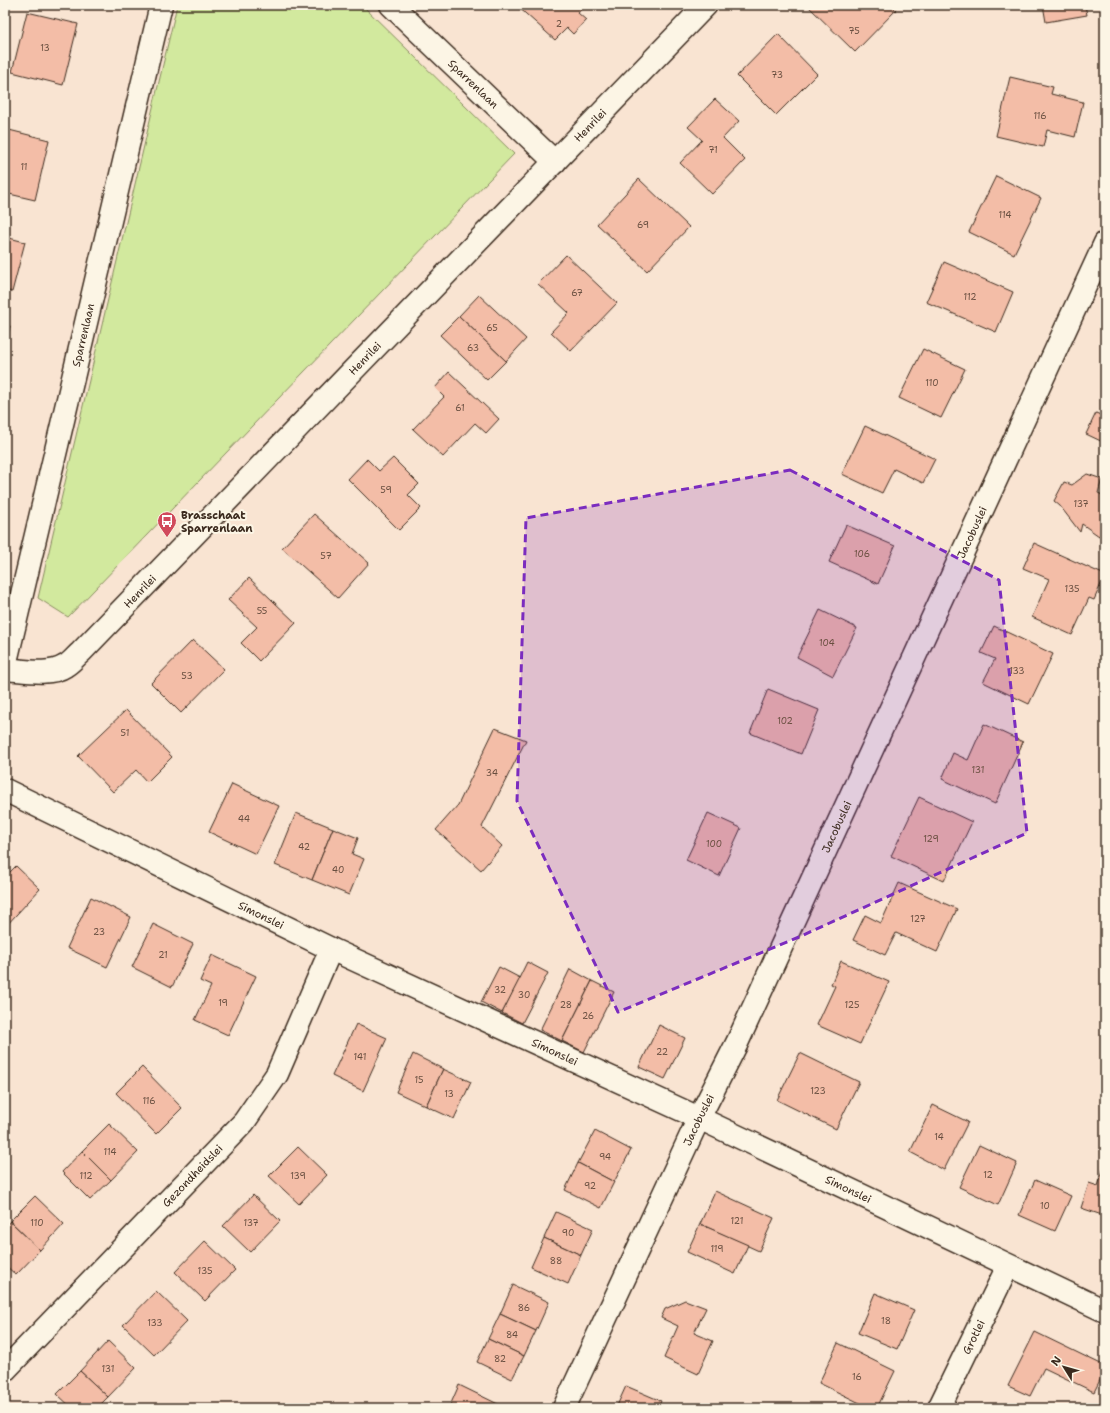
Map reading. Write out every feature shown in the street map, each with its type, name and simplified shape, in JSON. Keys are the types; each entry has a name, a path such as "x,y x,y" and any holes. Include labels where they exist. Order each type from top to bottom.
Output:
{"street":[{"name":"Sparrenlaan","path":"5,667 161,5"},
{"name":"Sparrenlaan","path":"391,5 555,162"},
{"name":"Henrilei","path":"5,667 33,671 52,671 64,666 82,652 706,5"},
{"name":"Jacobuslei","path":"564,1408 699,1118 740,1036 1105,243"},
{"name":"Simonslei","path":"5,790 331,949 699,1118 1105,1311"},
{"name":"Gezondheidslei","path":"5,1370 244,1122 277,1074 331,949"},
{"name":"Grotlei","path":"939,1408 1008,1266"}],"highlighted area":[{"path":"790,470 999,580 1027,833 799,937 618,1012 517,801 526,518"}],"green space":[{"path":"177,5 362,5 514,154 68,617 38,598"}],"building":[{"path":"516,5 585,5 578,13 586,20 573,34 567,28 555,40"},
{"path":"807,5 891,5 896,10 855,52"},
{"path":"1043,5 1085,5 1087,15 1046,22"},
{"path":"27,12 78,24 63,85 12,72"},
{"path":"778,34 817,74 776,115 737,76"},
{"path":"1010,77 1053,87 1051,94 1083,102 1075,137 1047,130 1043,147 996,136"},
{"path":"715,99 739,121 723,138 745,160 712,194 680,163 702,140 688,127"},
{"path":"5,129 49,140 35,200 5,193"},
{"path":"996,176 1041,198 1014,254 969,232"},
{"path":"639,179 689,227 647,271 597,224"},
{"path":"5,237 25,242 12,292 5,290"},
{"path":"566,255 617,303 571,351 551,332 569,313 538,284"},
{"path":"944,262 1013,292 996,332 926,302"},
{"path":"479,295 526,339 506,361 459,316"},
{"path":"459,316 506,361 487,380 440,335"},
{"path":"5,325 10,326 5,347"},
{"path":"923,349 965,369 941,418 899,398"},
{"path":"449,372 499,419 486,433 475,423 443,457 413,429 444,397 435,388"},
{"path":"1096,413 1105,417 1105,443 1086,434"},
{"path":"865,426 935,459 923,483 894,469 882,493 842,474"},
{"path":"393,458 419,484 408,495 421,508 399,530 348,479 367,459 379,471"},
{"path":"1087,474 1102,479 1098,493 1105,496 1105,531 1099,536 1082,524 1080,532 1060,506 1054,501 1064,482 1072,485"},
{"path":"314,514 369,563 338,598 282,548"},
{"path":"846,525 895,546 878,584 829,562"},
{"path":"1034,543 1105,575 1094,600 1089,598 1072,635 1032,617 1049,579 1023,568"},
{"path":"249,578 296,623 259,661 241,643 257,627 228,600"},
{"path":"820,610 857,628 833,676 797,657"},
{"path":"994,626 1053,654 1029,704 983,682 995,659 981,653"},
{"path":"193,640 224,669 181,713 151,683"},
{"path":"768,689 819,710 801,754 750,733"},
{"path":"126,710 172,757 147,782 136,770 113,792 78,756"},
{"path":"984,724 1023,742 995,804 942,779 953,753 968,760"},
{"path":"495,728 526,740 482,827 502,846 481,870 436,830 458,805"},
{"path":"232,784 279,806 256,854 209,832"},
{"path":"919,797 972,822 944,881 891,856"},
{"path":"296,813 333,828 312,880 275,865"},
{"path":"708,813 741,828 719,876 686,860"},
{"path":"333,828 358,838 352,854 364,859 349,895 312,880"},
{"path":"16,866 40,889 5,927 5,877"},
{"path":"899,883 957,909 937,952 896,933 885,955 853,940 865,915 881,923"},
{"path":"91,897 131,917 107,967 67,948"},
{"path":"153,924 193,944 172,987 132,967"},
{"path":"212,955 256,976 228,1035 195,1020 211,986 200,981"},
{"path":"841,961 889,982 860,1044 817,1025 835,986 831,984"},
{"path":"527,962 548,973 522,1023 502,1013"},
{"path":"499,967 520,978 502,1013 481,1002"},
{"path":"570,969 592,981 562,1041 540,1030"},
{"path":"592,981 614,992 584,1052 562,1041"},
{"path":"356,1024 387,1038 363,1091 332,1076"},
{"path":"659,1025 685,1038 665,1079 639,1067"},
{"path":"800,1053 859,1082 836,1129 777,1100"},
{"path":"413,1054 443,1069 426,1106 396,1092"},
{"path":"142,1067 182,1108 156,1134 116,1093"},
{"path":"443,1069 471,1082 454,1119 426,1106"},
{"path":"933,1105 968,1122 944,1170 910,1152"},
{"path":"109,1124 138,1152 111,1180 82,1151"},
{"path":"595,1131 631,1150 614,1182 578,1163"},
{"path":"979,1145 1017,1163 998,1205 959,1187"},
{"path":"298,1147 327,1175 299,1204 269,1176"},
{"path":"82,1151 111,1180 90,1200 62,1172"},
{"path":"578,1163 614,1182 601,1208 565,1190"},
{"path":"1105,1164 1105,1216 1081,1208 1089,1183 1098,1186"},
{"path":"1035,1180 1071,1196 1055,1231 1019,1215"},
{"path":"715,1191 774,1218 759,1251 700,1224"},
{"path":"253,1195 280,1221 250,1252 223,1226"},
{"path":"35,1196 64,1224 40,1250 10,1221"},
{"path":"556,1212 593,1229 581,1255 544,1238"},
{"path":"10,1221 40,1250 16,1275 5,1265 5,1227"},
{"path":"700,1224 748,1245 735,1274 687,1252"},
{"path":"544,1238 581,1255 568,1284 531,1267"},
{"path":"205,1241 235,1270 205,1301 175,1272"},
{"path":"513,1285 549,1302 536,1331 500,1314"},
{"path":"156,1291 187,1321 154,1355 123,1325"},
{"path":"875,1293 914,1310 897,1349 858,1333"},
{"path":"685,1300 706,1308 694,1333 713,1341 698,1374 664,1358 678,1326 661,1318 665,1309"},
{"path":"500,1314 536,1331 524,1356 488,1339"},
{"path":"1035,1332 1105,1366 1105,1370 1094,1392 1044,1368 1030,1396 1008,1386"},
{"path":"488,1339 524,1356 512,1379 477,1362"},
{"path":"108,1341 136,1368 108,1397 80,1371"},
{"path":"838,1343 895,1371 877,1408 870,1408 819,1383"},
{"path":"80,1371 108,1397 97,1408 72,1408 57,1394"},
{"path":"459,1385 506,1408 449,1408"},
{"path":"626,1386 661,1401 658,1408 616,1408"}],"place":[{"name":"Brasschaat Sparrenlaan","path":"167,538"}]}
